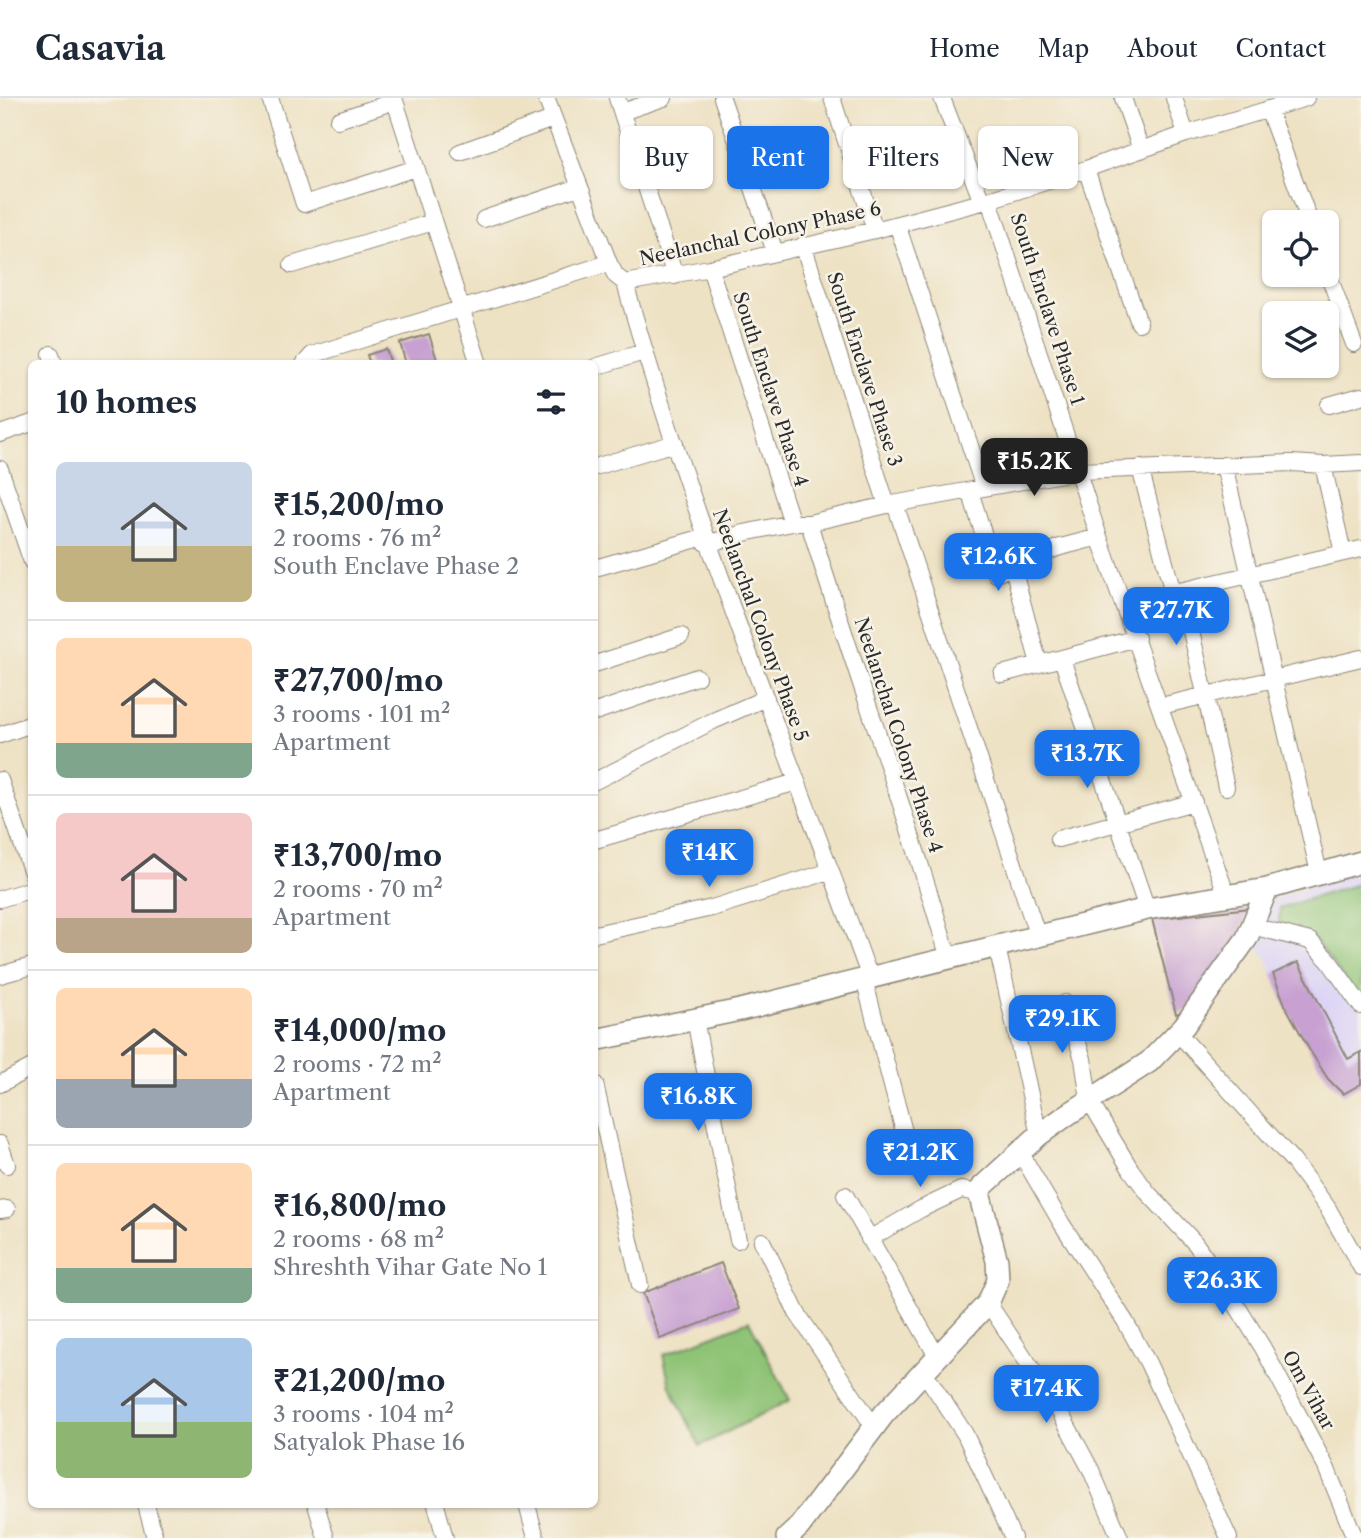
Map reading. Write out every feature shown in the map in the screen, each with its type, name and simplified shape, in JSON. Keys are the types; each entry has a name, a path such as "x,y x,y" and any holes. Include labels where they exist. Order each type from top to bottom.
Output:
{"street":[{"path":"270,98 304,204 416,168"},
{"name":"Neelanchal Colony Phase 6","path":"546,98 609,263 616,276 625,284 675,276 897,225 985,201 1086,169 1258,107 1306,98"},
{"path":"664,98 620,105 675,276"},
{"path":"722,98 775,252"},
{"path":"832,98 875,230"},
{"name":"South Enclave Phase 1","path":"943,98 985,201 1079,471 1099,537 1227,896"},
{"path":"1123,98 1140,150"},
{"path":"1174,98 1186,134"},
{"path":"338,120 394,100 478,360"},
{"path":"1258,107 1305,210"},
{"path":"460,152 553,119"},
{"path":"1086,169 1139,323"},
{"path":"484,219 579,187"},
{"path":"292,265 433,222"},
{"path":"897,225 977,489 996,574 1057,548 1099,537"},
{"name":"South Enclave Phase 3","path":"803,245 1038,937"},
{"path":"308,360 462,308 609,263"},
{"name":"South Enclave Phase 4","path":"710,268 792,523"},
{"name":"Neelanchal Colony Phase 5","path":"625,284 644,352 706,540 831,871 867,978 908,1147"},
{"path":"1333,287 1354,344"},
{"path":"598,366 644,352"},
{"path":"1329,405 1361,396"},
{"path":"0,434 28,424"},
{"path":"598,466 675,443"},
{"path":"598,567 706,540 1079,471 1361,463"},
{"path":"1224,465 1319,873"},
{"path":"1323,465 1343,553"},
{"path":"1140,468 1177,592 1226,787"},
{"path":"0,469 28,550"},
{"name":"Neelanchal Colony Phase 4","path":"809,523 949,959"},
{"path":"1124,604 1361,549"},
{"path":"1013,569 1039,664"},
{"path":"598,663 681,636"},
{"path":"1002,674 1137,638"},
{"path":"1161,706 1361,658"},
{"path":"1062,659 1147,909"},
{"path":"598,711 697,677"},
{"path":"598,780 766,698"},
{"path":"0,736 28,726"},
{"path":"0,780 4,807 28,864"},
{"path":"598,839 797,782"},
{"path":"1058,839 1194,802"},
{"path":"598,1039 949,959 1147,909 1267,889 1361,862"},
{"path":"598,933 712,908 831,871"},
{"path":"0,899 28,889"},
{"path":"797,1535 874,1427 988,1303 998,1280 997,1261 979,1193 982,1186 1039,1135 1149,1062 1178,1033 1247,938 1267,889"},
{"path":"1252,926 1310,941 1329,961 1361,1006"},
{"path":"997,947 1039,1135"},
{"path":"0,975 28,968"},
{"path":"1065,1003 1083,1059 1089,1100"},
{"path":"695,1019 738,1240"},
{"path":"1178,1033 1293,1161 1327,1207 1361,1267"},
{"path":"0,1084 28,1069"},
{"path":"598,1098 639,1285"},
{"name":"Om Vihar","path":"1089,1100 1131,1170 1148,1193 1195,1243 1263,1348 1326,1467 1355,1538"},
{"path":"0,1144 7,1165"},
{"path":"1020,1152 1062,1224 1119,1311 1148,1363 1229,1538"},
{"path":"869,1239 961,1190 979,1193"},
{"path":"845,1195 965,1434 1013,1538"},
{"path":"762,1241 797,1313 874,1427"},
{"path":"988,1303 1056,1405 1091,1471 1120,1538"},
{"path":"151,1508 155,1538"},
{"path":"317,1508 326,1538"},
{"path":"437,1508 444,1538"},
{"path":"528,1508 536,1538"}],"shaded area":[{"path":"1361,870 1361,1084 1343,1094 1328,1079 1286,1007 1267,959 1253,941 1268,921 1263,917 1269,900"}],"green space":[{"path":"1361,883 1361,1002 1313,937 1279,925 1280,908"},
{"path":"749,1321 790,1400 700,1446 670,1386 663,1355"}],"building":[{"path":"429,334 437,360 405,360 400,343"},
{"path":"386,349 390,360 369,360 367,355"},
{"path":"1250,908 1238,938 1187,1010 1176,1014 1152,919"},
{"path":"1298,962 1348,1059 1361,1052 1361,1084 1343,1094 1328,1079 1309,1049 1286,1007 1273,974"},
{"path":"721,1263 739,1309 660,1339 643,1293"}]}
